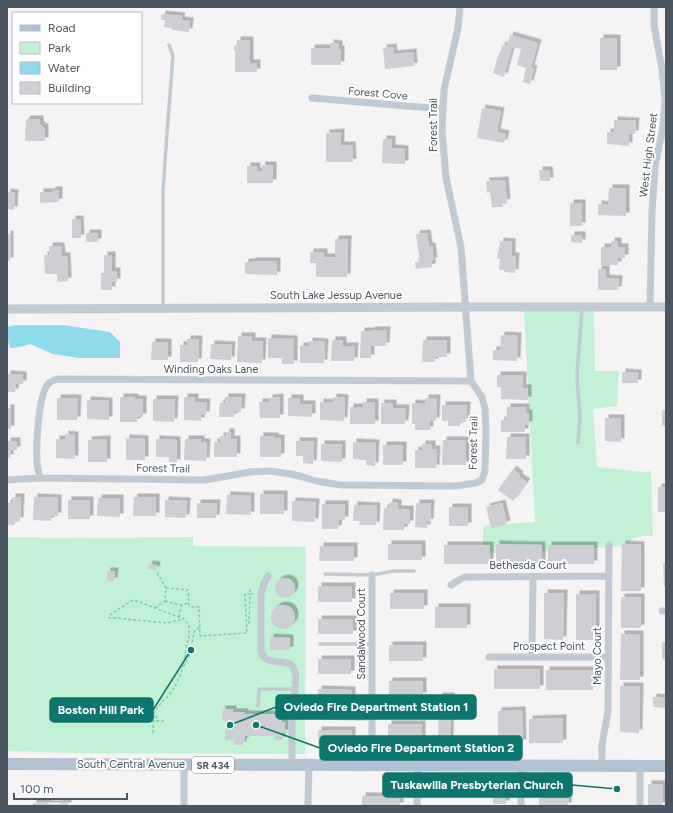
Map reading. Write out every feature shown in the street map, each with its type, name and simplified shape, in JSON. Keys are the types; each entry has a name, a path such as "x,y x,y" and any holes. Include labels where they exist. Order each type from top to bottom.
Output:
{"main road":[{"name":"South Central Avenue","path":"7,764 597,766"},
{"name":"SR 434","path":"597,766 666,766"}],"street":[{"name":"Forest Trail","path":"7,480 40,478 205,480 250,472 270,471 341,485 456,486 476,483 482,480 485,470 485,409 482,397 471,381 461,247 454,209 446,178 442,130 444,90 458,28 460,7"},
{"name":"West High Street","path":"650,306 652,212 655,167 664,127 665,99 662,69 654,25 654,7"},
{"name":"Forest Cove","path":"312,98 443,110"},
{"name":"South Lake Jessup Avenue","path":"7,309 466,306 666,307"},
{"name":"Winding Oaks Lane","path":"40,478 37,465 40,410 45,390 49,382 58,379 471,381"},
{"name":"Mayo Court","path":"597,766 608,711 609,545"},
{"name":"Sandalwood Court","path":"372,574 372,766"},
{"path":"268,576 261,594 261,652 266,659 276,662 285,661 291,664 295,669 296,689 292,725 292,765"},
{"name":"Bethesda Court","path":"451,585 464,576 609,576"},
{"path":"532,657 533,576"},
{"name":"Prospect Point","path":"489,657 608,657"},
{"path":"184,764 184,806"},
{"path":"308,806 309,765"},
{"path":"417,806 418,766"},
{"path":"521,806 522,766"},
{"path":"640,766 640,806"}],"lane":[{"path":"163,308 163,191 173,56 169,45"},
{"path":"578,443 580,418 577,376 582,306"},
{"path":"325,574 372,574 394,571 414,571"},
{"path":"320,644 372,644"},
{"path":"258,706 259,689 296,689"},
{"path":"372,711 418,710"},
{"path":"323,718 372,719"}],"path":[{"path":"156,571 166,588 165,601"},
{"path":"166,588 188,590 188,603 190,607 199,607 200,636 247,634 245,594 250,594 249,624"},
{"path":"153,734 154,713 178,682 183,667 189,627 184,619 134,600 111,614 109,618 167,623 184,619"},
{"path":"155,608 165,601 181,605 188,603"},
{"path":"179,617 181,605"},
{"path":"183,667 190,654 194,632 196,629 200,628"},
{"path":"154,713 157,721 164,721"}],"green space":[{"path":"524,310 594,310 595,371 619,371 617,406 593,409 597,467 643,472 651,471 653,536 637,537 624,546 512,554 483,552 483,526 535,522"},
{"path":"7,537 193,537 193,546 306,547 305,754 75,753 7,751"}],"water":[{"path":"16,325 63,325 110,332 120,342 120,358 79,358 53,354 30,344 10,348 7,338 7,327"}],"building":[{"path":"162,14 182,16 181,20 190,21 189,32 172,30 172,28 164,27 165,20 161,20"},
{"path":"510,35 538,43 531,68 534,69 530,84 523,82 526,68 517,65 521,49 512,47 504,77 493,73 502,45 507,46"},
{"path":"600,38 617,38 617,70 600,70"},
{"path":"237,40 250,40 250,63 257,63 257,72 235,72 235,50 233,48 237,44"},
{"path":"330,43 339,44 339,49 341,49 341,65 311,65 311,48 330,48"},
{"path":"393,47 394,54 413,52 414,66 385,69 383,48"},
{"path":"482,108 501,111 497,132 506,134 504,143 477,138"},
{"path":"27,119 40,119 40,124 45,127 45,141 25,141"},
{"path":"614,120 636,121 635,134 629,134 629,146 607,144 607,132 614,133"},
{"path":"341,132 341,145 352,145 353,162 326,162 326,133"},
{"path":"383,139 392,139 392,148 405,149 405,164 382,163"},
{"path":"262,165 273,165 273,183 247,183 247,166 257,166 257,171 262,171"},
{"path":"539,170 549,170 550,181 540,181"},
{"path":"505,180 507,202 502,203 503,207 492,207 490,192 487,193 486,181"},
{"path":"609,188 626,188 626,216 598,215 598,204 608,205"},
{"path":"52,190 59,190 59,202 40,203 40,192 52,192"},
{"path":"7,192 15,193 14,210 7,209"},
{"path":"570,203 582,203 582,226 570,226"},
{"path":"72,219 80,219 81,238 72,238"},
{"path":"86,233 98,233 98,242 86,242"},
{"path":"427,233 429,246 432,246 434,261 432,261 432,267 416,269 415,262 420,262 416,234"},
{"path":"7,234 10,234 10,261 7,261"},
{"path":"571,235 582,235 582,243 571,242"},
{"path":"335,239 348,239 347,277 316,277 316,263 310,263 310,252 324,252 324,257 335,257"},
{"path":"500,241 512,242 512,256 516,256 515,273 499,270 500,259 497,259"},
{"path":"611,241 618,241 618,247 625,247 625,258 618,258 618,265 601,265 601,247 611,247"},
{"path":"49,246 61,246 62,256 67,256 68,281 58,282 57,274 45,274 44,255 49,255"},
{"path":"104,255 112,255 112,271 117,271 117,282 112,282 112,290 101,290 101,273 104,273"},
{"path":"277,261 277,275 245,274 245,262"},
{"path":"598,269 606,269 606,278 619,279 618,290 598,290"},
{"path":"387,330 386,346 371,346 371,358 360,358 361,331"},
{"path":"501,335 518,336 517,361 493,360 493,350 500,350"},
{"path":"238,336 252,336 252,341 263,341 262,363 237,362"},
{"path":"268,338 294,339 294,364 282,364 282,358 268,358"},
{"path":"187,339 199,339 198,362 180,362 180,345 187,345"},
{"path":"332,340 343,340 343,346 355,346 354,361 331,361"},
{"path":"423,340 447,340 447,357 435,357 435,362 422,362"},
{"path":"309,341 325,342 324,363 300,363 300,346 309,346"},
{"path":"152,342 168,342 168,360 151,360"},
{"path":"211,344 232,345 231,360 210,359"},
{"path":"622,372 638,373 638,383 622,383"},
{"path":"7,374 23,375 23,384 16,384 15,392 7,392"},
{"path":"497,375 523,375 523,388 528,388 528,400 501,399 501,387 497,387"},
{"path":"120,397 135,397 135,399 143,399 143,417 137,417 137,422 120,422"},
{"path":"184,397 195,397 195,402 207,402 206,415 201,415 201,421 184,420"},
{"path":"225,397 242,397 241,412 234,412 234,417 219,417 220,403 225,403"},
{"path":"280,397 280,418 260,418 259,402 269,402 269,398"},
{"path":"333,397 345,398 344,421 320,420 320,402 333,403"},
{"path":"57,398 78,398 77,420 57,420"},
{"path":"288,398 300,398 300,404 312,404 312,417 288,416"},
{"path":"425,398 437,398 436,421 430,421 430,430 415,430 415,424 412,424 412,403 425,404"},
{"path":"153,399 175,399 174,422 153,421"},
{"path":"87,400 109,401 109,420 87,419"},
{"path":"363,402 375,402 375,424 350,424 350,407 363,407"},
{"path":"381,403 393,403 393,408 406,408 405,424 381,424"},
{"path":"442,405 467,405 466,422 461,422 460,426 448,426 448,421 442,421"},
{"path":"507,407 526,407 526,413 529,413 529,425 525,425 525,432 501,432 501,420 506,420"},
{"path":"7,408 11,408 11,429 7,429"},
{"path":"662,410 666,410 666,426 662,426"},
{"path":"605,418 621,418 621,442 605,441"},
{"path":"226,432 231,432 231,439 237,439 237,457 214,457 214,442 220,442 220,436 226,436"},
{"path":"65,434 75,435 75,459 56,458 56,439 65,439"},
{"path":"260,436 275,436 275,438 281,438 281,457 260,457"},
{"path":"507,437 526,437 526,459 506,459"},
{"path":"126,438 145,439 145,460 126,460"},
{"path":"107,439 107,462 88,462 88,440"},
{"path":"156,439 177,440 177,463 169,462 169,457 156,457"},
{"path":"185,439 201,439 201,442 207,442 206,461 184,460"},
{"path":"443,440 466,440 466,465 442,465"},
{"path":"7,441 17,441 17,450 10,450 10,458 7,458"},
{"path":"296,441 314,441 313,464 303,463 303,456 296,456"},
{"path":"353,442 376,443 375,466 366,465 366,460 353,459"},
{"path":"321,444 342,444 342,462 321,461"},
{"path":"422,444 432,444 432,449 437,449 436,468 415,468 415,450 422,451"},
{"path":"383,445 403,445 403,465 383,465"},
{"path":"513,469 520,475 519,477 527,482 513,501 498,490"},
{"path":"658,487 666,487 666,512 658,512"},
{"path":"260,494 284,494 284,514 260,514"},
{"path":"227,495 251,496 251,515 226,514"},
{"path":"12,497 21,497 20,521 15,521 15,525 7,525 7,503 12,503"},
{"path":"34,497 58,498 58,516 51,516 51,521 33,520"},
{"path":"134,497 156,497 156,516 133,516"},
{"path":"98,498 120,498 120,517 97,516"},
{"path":"68,500 90,500 90,519 68,519"},
{"path":"165,500 187,501 186,518 165,517"},
{"path":"292,501 316,502 315,522 292,521"},
{"path":"389,502 398,503 398,509 410,509 410,524 404,524 404,530 383,530 384,508 389,509"},
{"path":"197,503 217,503 216,518 197,518"},
{"path":"416,503 431,503 430,522 427,522 427,528 415,527"},
{"path":"502,503 507,524 491,528 486,507"},
{"path":"322,504 345,504 345,520 339,520 338,529 322,529"},
{"path":"354,505 377,506 376,525 359,525 360,521 353,521"},
{"path":"449,507 468,507 468,526 449,526"},
{"path":"388,544 422,544 422,560 388,560"},
{"path":"496,544 542,545 542,564 496,564"},
{"path":"622,544 641,545 641,591 621,591"},
{"path":"444,545 490,545 490,564 444,564"},
{"path":"548,545 594,545 594,564 548,564"},
{"path":"320,546 354,546 354,561 319,561"},
{"path":"663,563 666,563 666,586 664,586"},
{"path":"149,564 157,565 156,570 148,569"},
{"path":"107,571 115,571 114,581 107,581"},
{"path":"285,578 292,581 295,588 292,595 285,598 278,595 275,588 278,581"},
{"path":"318,586 352,586 352,602 318,602"},
{"path":"390,593 424,593 424,609 390,609"},
{"path":"544,593 564,593 563,640 544,639"},
{"path":"576,594 596,594 596,640 576,640"},
{"path":"621,597 641,597 641,628 621,628"},
{"path":"283,605 291,609 295,617 291,625 283,629 275,625 271,617 275,609"},
{"path":"435,607 467,607 467,628 435,628"},
{"path":"318,619 353,619 353,634 318,634"},
{"path":"621,634 640,634 640,680 620,680"},
{"path":"270,637 290,638 290,650 270,650"},
{"path":"662,642 666,642 666,660 662,659"},
{"path":"389,645 423,645 423,661 389,661"},
{"path":"318,659 351,659 351,674 318,674"},
{"path":"494,669 540,669 540,689 494,689"},
{"path":"546,670 593,670 593,690 546,690"},
{"path":"389,681 423,681 423,696 389,696"},
{"path":"620,686 640,686 639,733 620,732"},
{"path":"318,689 352,690 352,705 318,705"},
{"path":"439,696 451,696 450,740 438,740"},
{"path":"653,697 666,698 666,708 653,707"},
{"path":"222,709 233,709 233,712 245,712 245,714 275,714 276,712 282,712 282,722 285,722 285,733 282,733 282,740 275,740 275,736 245,736 243,745 234,745 234,740 225,740 226,720 222,720"},
{"path":"522,710 523,743 498,743 498,711"},
{"path":"563,718 563,743 529,743 529,719"},
{"path":"388,724 422,724 422,740 388,740"},
{"path":"318,730 352,730 352,745 318,745"},
{"path":"493,784 506,785 506,804 493,804"},
{"path":"648,784 663,784 662,806 648,806"},
{"path":"539,786 569,787 568,806 539,806 539,796 544,796 544,793 539,793"},
{"path":"362,796 400,796 400,806 362,806"},
{"path":"60,802 68,802 68,806 33,806 33,803 60,804"}],"place":[{"name":"Boston Hill Park","path":"191,650"},
{"name":"Oviedo Fire Department Station 1","path":"230,725"},
{"name":"Oviedo Fire Department Station 2","path":"256,725"},
{"name":"Tuskawilla Presbyterian Church","path":"617,789"}]}
